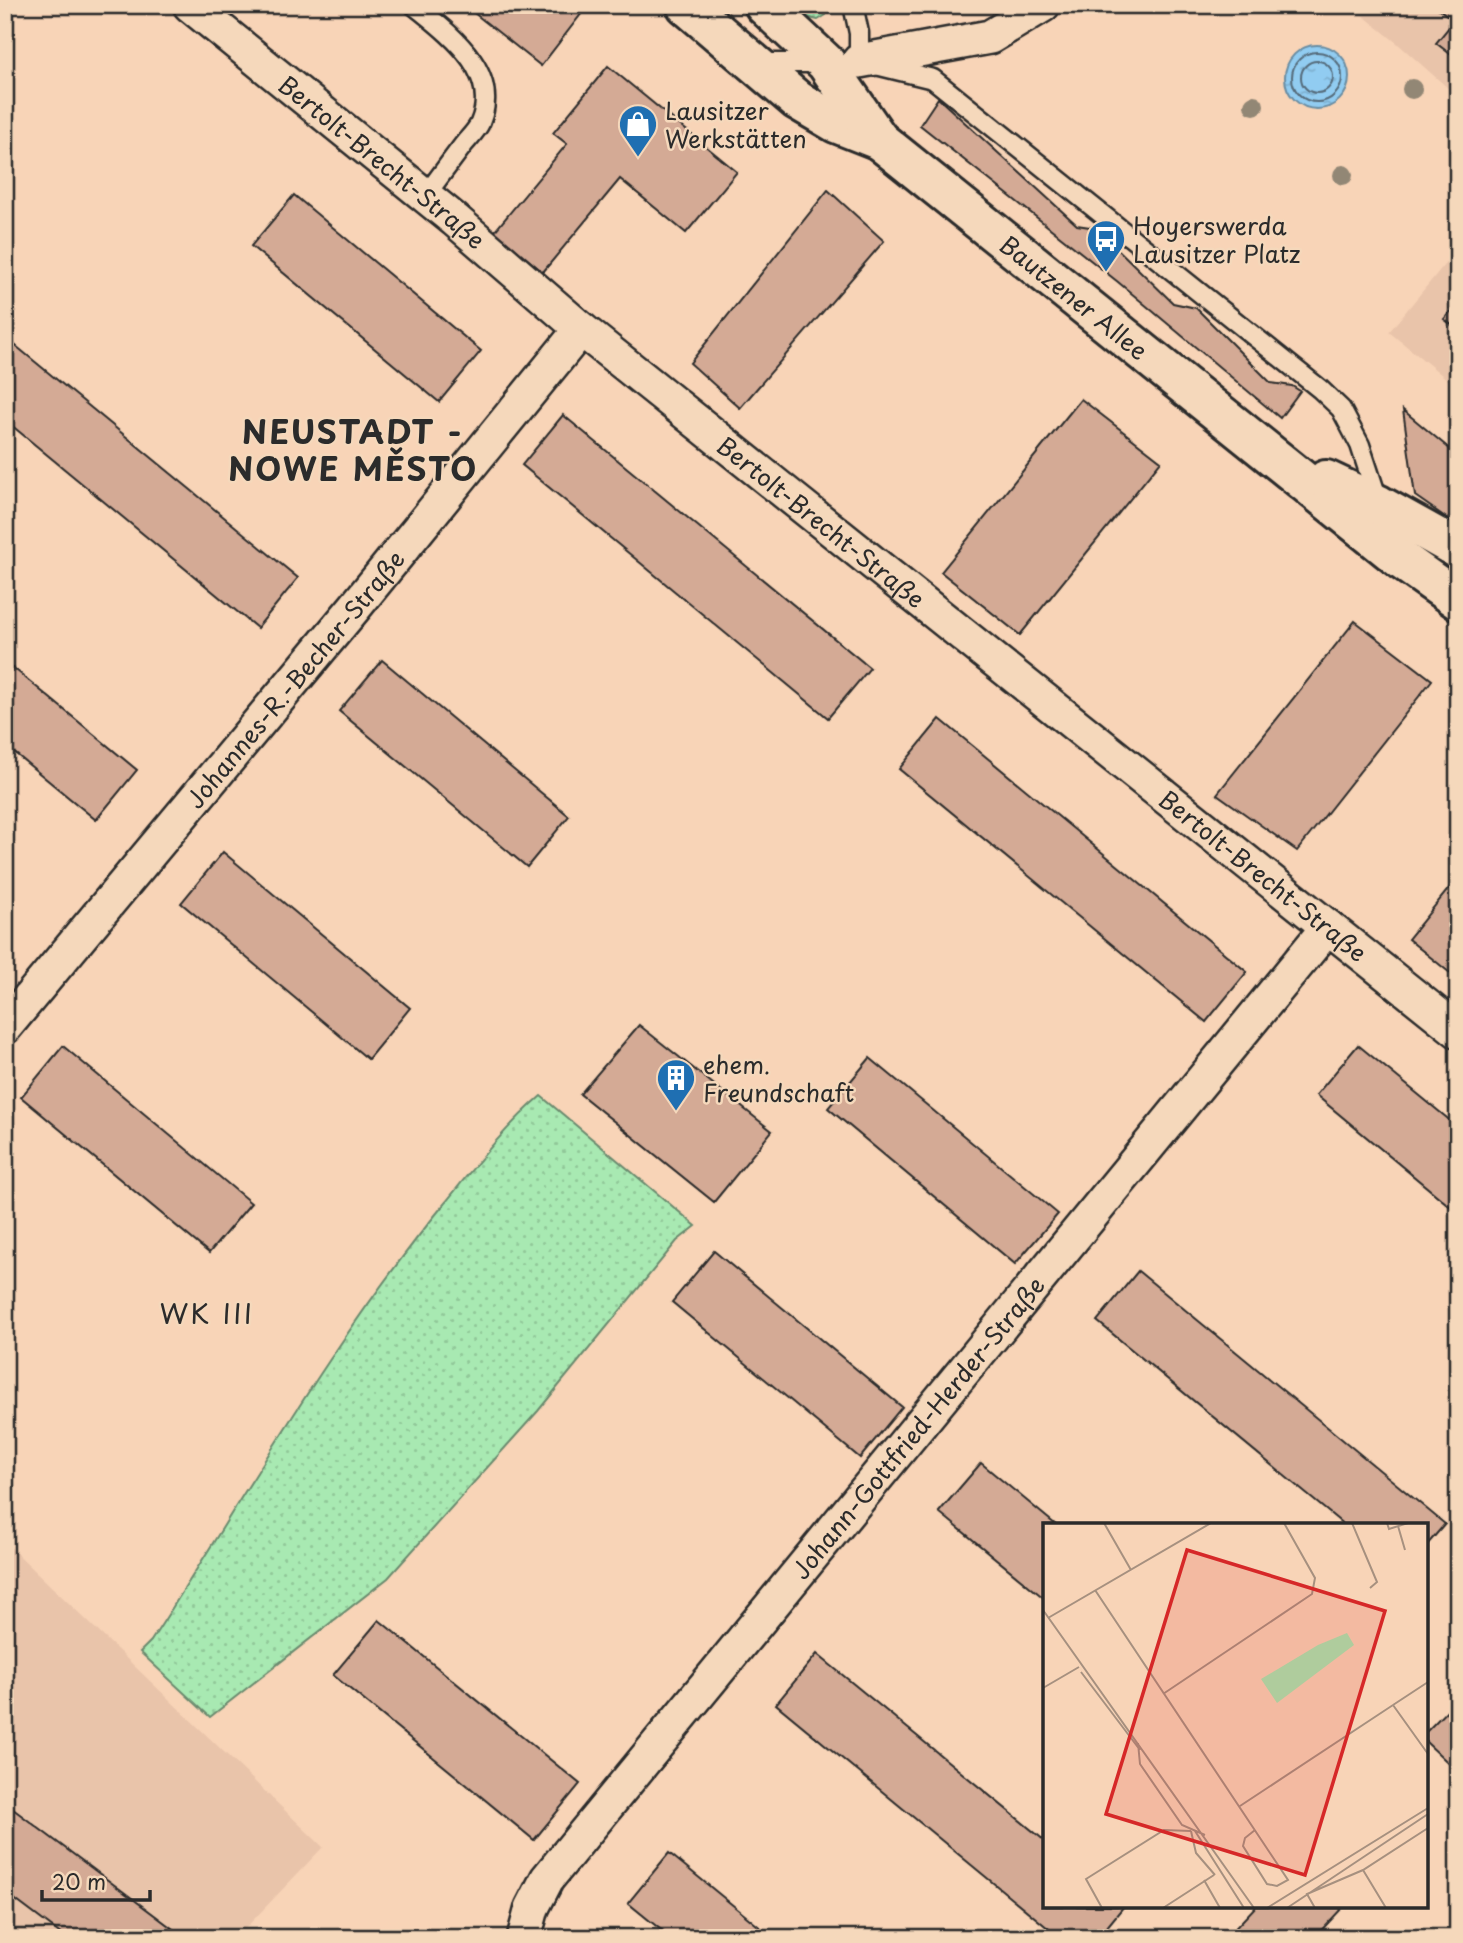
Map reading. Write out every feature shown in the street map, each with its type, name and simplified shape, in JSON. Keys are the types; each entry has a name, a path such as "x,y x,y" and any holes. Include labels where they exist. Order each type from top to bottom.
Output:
{"street":[{"name":"Bertolt-Brecht-Straße","path":"190,5 425,196 581,329 1458,1031"},
{"name":"Bautzener Allee","path":"686,5 797,100 836,123 879,140 1403,561 1458,600"},
{"name":"Bautzener Allee","path":"764,5 842,62 879,140"},
{"path":"842,62 990,37 1043,5"},
{"name":"Johannes-R.-Becher-Straße","path":"5,1027 355,607 581,329"},
{"name":"Bautzener Allee","path":"1270,454 1379,505 1458,549"},
{"name":"Johann-Gottfried-Herder-Straße","path":"524,1938 532,1908 547,1879 1328,927"}],"lane":[{"path":"414,5 454,37 475,62 483,85 484,105 480,124 425,196"},
{"path":"842,62 859,33 853,5"},
{"path":"754,62 842,62 933,79 1320,389 1341,409 1360,444 1379,505 1403,561"}],"shaded area":[{"path":"1350,5 1458,5 1458,97 1397,43"},
{"path":"1458,248 1458,388 1389,332"},
{"path":"5,1542 323,1847 236,1938 5,1938"}],"green space":[{"path":"785,5 821,5 826,15 818,20 797,13"},
{"path":"541,1096 696,1226 677,1241 538,1411 388,1578 210,1717 140,1652 151,1641 365,1308 479,1161"}],"water":[{"path":"1317,45 1340,54 1349,77 1340,100 1317,109 1294,100 1285,77 1294,54"}],"building":[{"path":"464,5 579,5 585,9 541,66"},
{"path":"1434,5 1458,5 1458,60 1436,43 1454,21"},
{"name":"Lausitzer Werkstätten","path":"608,66 737,172 686,233 620,179 543,272 494,232 567,144 553,133"},
{"path":"938,98 1077,225 1096,228 1173,303 1196,308 1271,383 1292,386 1300,391 1280,418 1118,282 920,125"},
{"path":"828,190 884,241 740,408 690,363"},
{"path":"294,195 481,351 439,402 251,246"},
{"path":"1458,303 1458,330 1444,319"},
{"path":"5,337 298,578 257,628 5,420"},
{"path":"1081,399 1161,461 1020,635 941,572"},
{"path":"1403,410 1451,450 1458,526 1415,496"},
{"path":"563,415 870,668 828,718 522,465"},
{"path":"1355,621 1432,680 1297,851 1217,794"},
{"path":"382,660 569,816 527,867 339,711"},
{"path":"5,661 137,770 96,820 5,745"},
{"path":"940,719 1247,972 1206,1022 899,769"},
{"path":"223,852 410,1008 368,1059 181,903"},
{"path":"1458,877 1458,974 1455,977 1408,939"},
{"name":"ehem. Freundschaft","path":"639,1025 772,1131 714,1202 580,1094"},
{"path":"1358,1045 1458,1127 1458,1213 1316,1095"},
{"path":"63,1046 251,1203 209,1253 21,1097"},
{"path":"870,1058 1058,1214 1015,1264 828,1108"},
{"path":"714,1251 902,1407 860,1458 672,1302"},
{"path":"1138,1271 1445,1524 1428,1544 1428,1523 1342,1523 1097,1321"},
{"path":"981,1463 1054,1523 1043,1523 1043,1597 939,1512"},
{"path":"379,1620 580,1784 534,1840 333,1675"},
{"path":"817,1654 1043,1839 1043,1908 1122,1908 1098,1938 1060,1938 776,1704"},
{"path":"1458,1699 1458,1772 1428,1744 1428,1730"},
{"path":"5,1803 177,1932 172,1938 66,1938 5,1892"},
{"path":"669,1853 773,1938 671,1938 628,1903"},
{"path":"1254,1908 1342,1908 1314,1938 1226,1938"}],"place":[{"name":"Lausitzer Werkstätten","path":"638,158"},
{"name":"Hoyerswerda Lausitzer Platz","path":"1106,273"},
{"name":"ehem. Freundschaft","path":"676,1112"}],"district":[{"name":"NEUSTADT - NOWE MĚSTO","path":"353,450"},
{"name":"WK III","path":"207,1312"}]}
